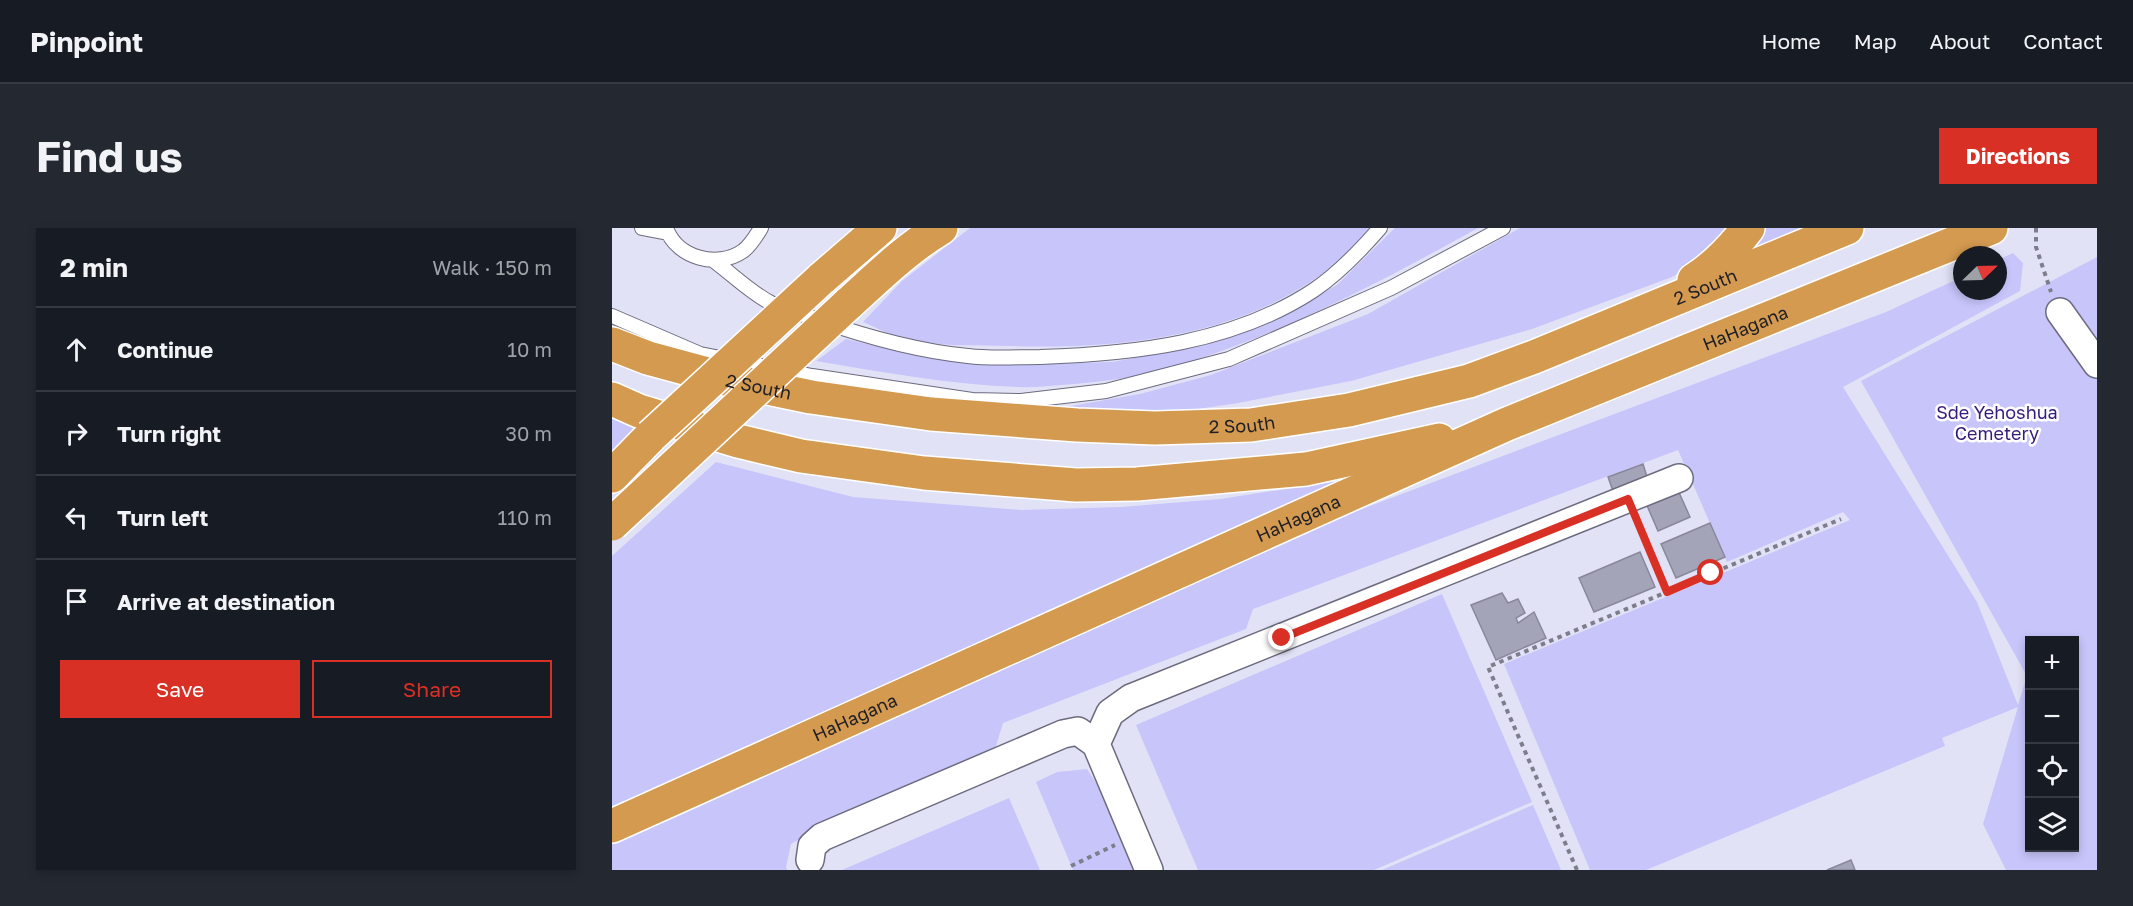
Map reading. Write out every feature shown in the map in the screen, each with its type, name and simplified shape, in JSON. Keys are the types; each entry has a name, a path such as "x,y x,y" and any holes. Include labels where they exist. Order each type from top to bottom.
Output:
{"highway":[{"path":"612,471 821,279 880,228"},
{"path":"612,524 898,259 924,238 941,228"},
{"path":"1638,314 1710,270 1734,247 1748,228"},
{"name":"2 South","path":"612,344 648,358 733,381 811,397 931,414 1077,425 1155,428 1251,425 1349,410 1469,381 1847,228"},
{"name":"HaHagana","path":"612,826 1507,424 1991,228"},
{"path":"612,399 639,411 738,441 801,456 924,473 1076,485 1137,484 1306,469 1507,424"},
{"path":"612,476 651,436"}],"street":[{"path":"2060,312 2097,364"},
{"path":"1096,744 1110,713 1131,698 1679,478"},
{"path":"810,860 812,846 822,837 1063,734 1078,731 1096,744 1149,870"}],"lane":[{"path":"642,228 667,231 677,245 690,255 713,260 729,258 743,251 754,240 761,228"},
{"path":"713,260 771,303 866,336 920,349 969,357 1056,356 1116,353 1165,345 1214,334 1253,321 1313,290 1337,272 1380,228"},
{"path":"612,316 700,354 812,376 961,398 1021,401 1106,391 1229,359 1391,288 1503,228"}],"path":[{"path":"2036,228 2036,247 2047,284 2060,312"},
{"path":"1628,499 1667,592"},
{"path":"1577,870 1488,667 1841,519"},
{"path":"1071,866 1123,841"}],"green space":[{"path":"970,228 1371,228 1336,263 1296,291 1252,312 1206,328 1158,338 1109,344 1059,346 945,344 901,338 863,322 902,281"},
{"path":"1395,228 1478,228 1362,290 1283,327 1201,358 1147,374 1097,382 1039,387 994,386 892,374 816,361 846,339 926,358 1006,365 1112,362 1166,352 1247,331 1337,285"},
{"path":"1520,228 1728,228 1698,263 1672,277 1532,329 1351,381 1238,403 1171,413 1025,414 1140,394 1211,375 1368,314"},
{"path":"1764,228 1814,228 1750,255"},
{"path":"2013,253 2023,263 2020,291 2007,298 2007,256"},
{"name":"Sde Yehoshua Cemetery","path":"2097,257 2097,870 2006,870 1983,824 2018,707 1942,738 1945,746 1646,870 1590,870 1504,664 1850,520 1843,512 1727,562 1678,450 1253,609 1246,629 1003,723 992,759 808,834 791,844 787,870 612,870 612,835 1290,536 1886,312 1953,281 1953,300 2003,300 1843,387 1977,602 2018,705 2025,682 2025,852 2079,852 2079,636 2025,636 2025,672 1861,381"},
{"path":"612,417 641,428 612,455"},
{"path":"716,462 853,497 1021,510 1121,507 1220,499 1345,480 612,808 612,556"},
{"path":"1442,594 1532,802 1374,870 1198,870 1136,725"},
{"path":"1087,769 1099,787 1136,870 1073,870 1036,782 1057,772"},
{"path":"1009,798 1040,870 842,870"},
{"path":"1533,805 1561,870 1382,870"}],"building":[{"path":"1643,464 1648,480 1614,494 1608,477"},
{"path":"1677,488 1690,517 1658,531 1645,501"},
{"path":"1710,523 1725,557 1676,578 1661,544"},
{"path":"1640,552 1655,587 1594,612 1579,578"},
{"path":"1502,593 1508,603 1518,599 1525,613 1516,618 1518,623 1534,612 1546,638 1496,660 1471,605"},
{"path":"1851,860 1855,870 1827,870"}],"route":[{"path":"1282,638 1628,499 1667,592 1711,573"}]}
